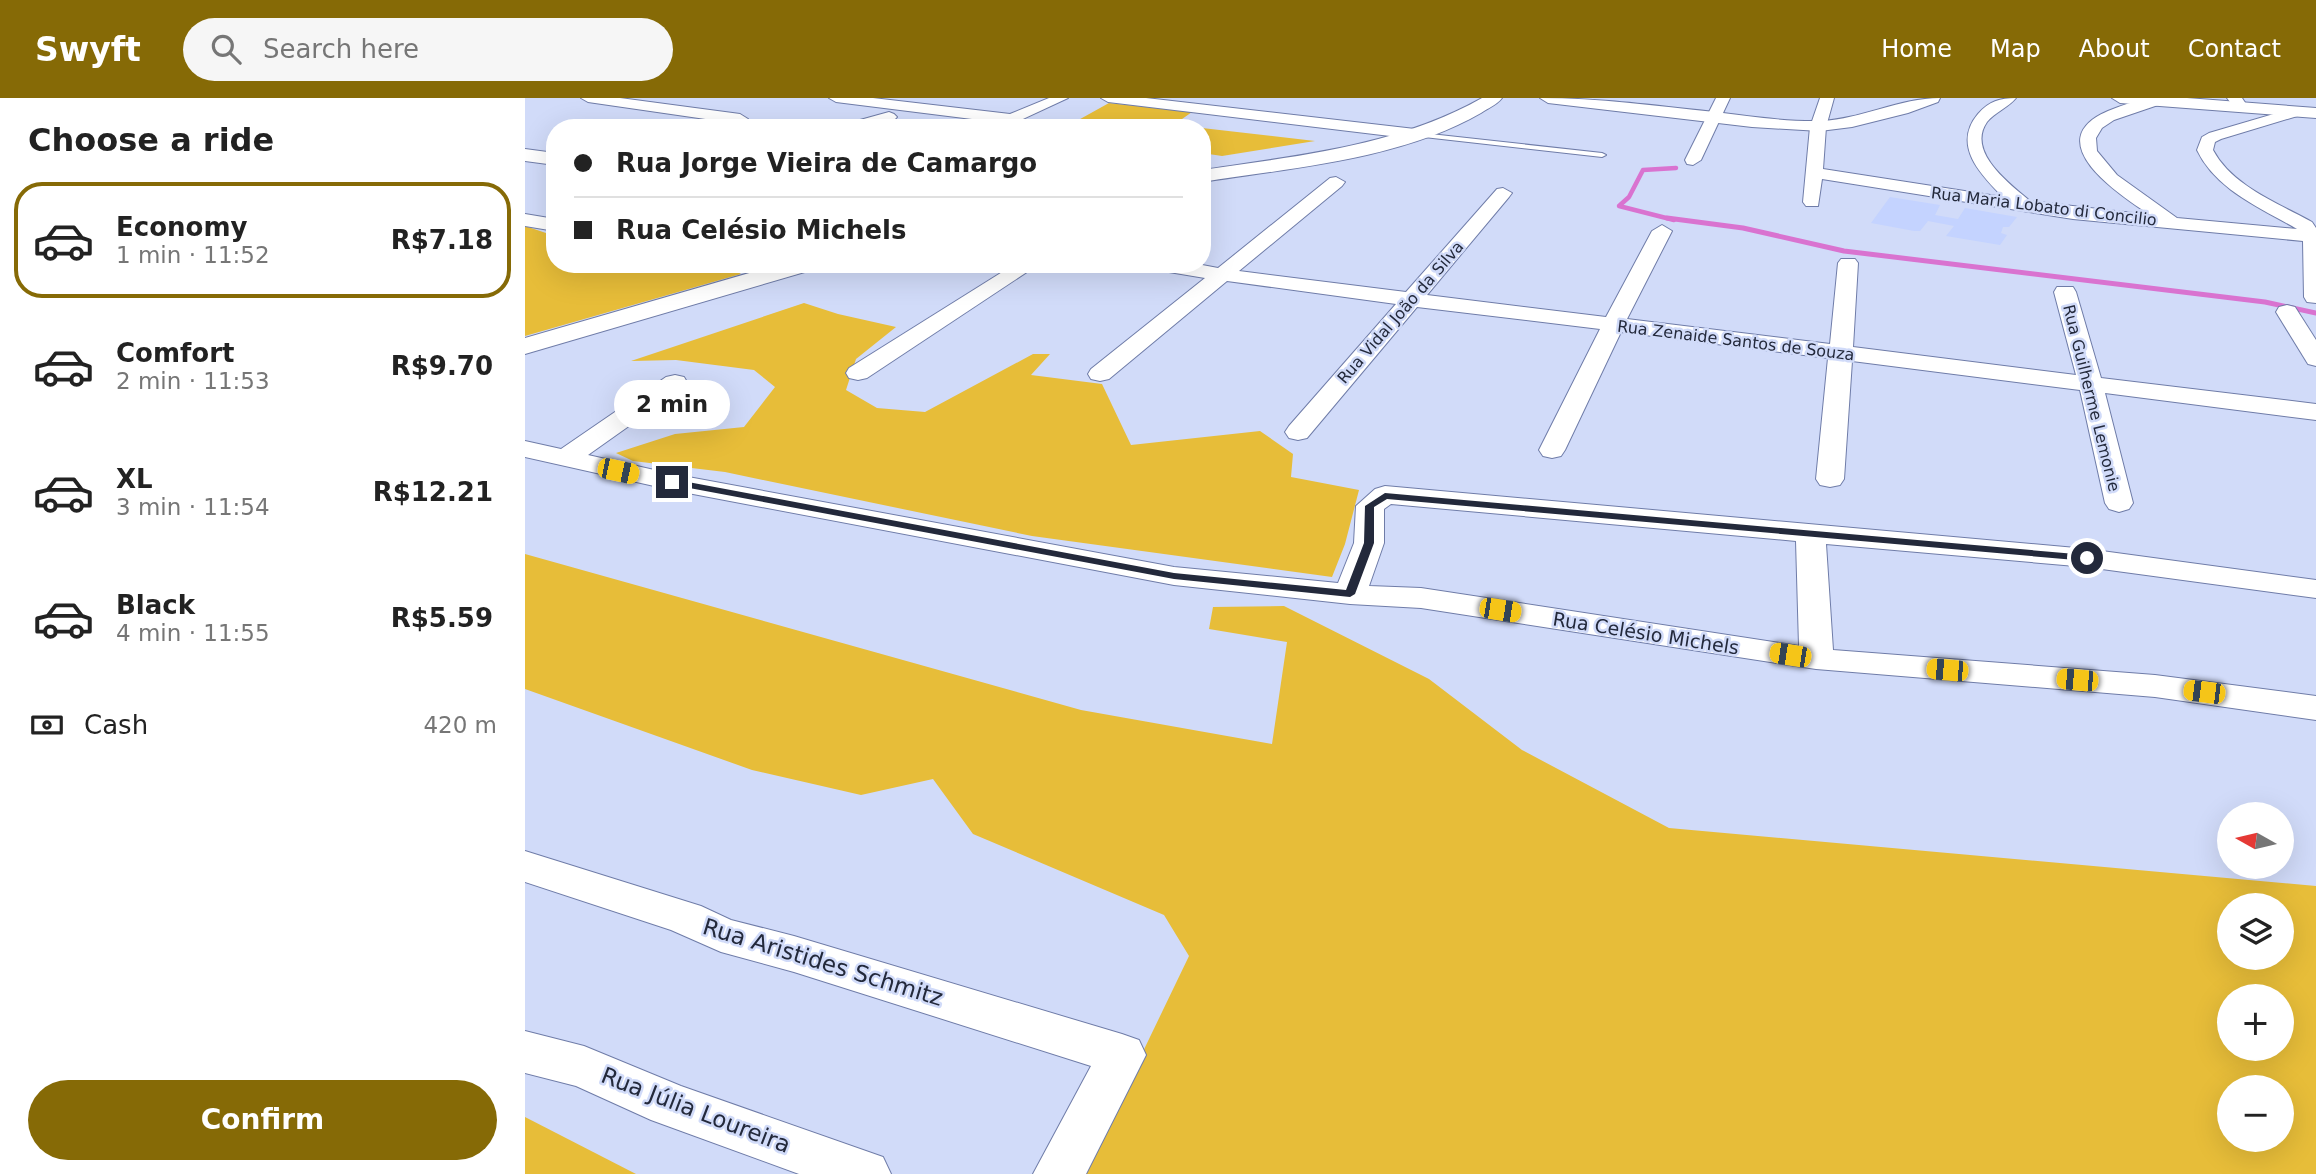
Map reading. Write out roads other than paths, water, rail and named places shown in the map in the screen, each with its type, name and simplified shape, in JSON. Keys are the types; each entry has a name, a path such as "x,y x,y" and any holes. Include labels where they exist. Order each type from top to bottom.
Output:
{"street":[{"path":"588,98 740,119"},
{"path":"836,98 1012,119 1061,98"},
{"path":"1108,98 1415,134"},
{"path":"1211,174 1341,152 1415,134 1447,122 1494,98"},
{"path":"1548,98 1718,109"},
{"path":"1602,98 1718,109 1821,123 1867,118 1929,98"},
{"path":"1812,202 1821,123 1827,98"},
{"path":"2009,98 1982,116 1975,128 1974,143 1978,159 1991,177 2025,206"},
{"path":"2120,98 2238,103 2308,112"},
{"path":"2156,101 2104,120 2091,131 2088,142 2090,153 2100,170 2173,222"},
{"path":"1310,120 1334,107"},
{"path":"1693,160 1718,109"},
{"path":"2308,112 2215,135 2208,140 2205,150 2212,164 2226,177 2305,226 2314,237 2315,297"},
{"path":"882,119 889,117"},
{"path":"525,155 546,158"},
{"name":"Rua Maria Lobato di Concilio","path":"1814,173 2025,206 2314,237"},
{"path":"1100,374 1336,182"},
{"name":"Rua Vidal João da Silva","path":"1298,432 1503,193"},
{"path":"525,220 546,224"},
{"path":"1552,450 1662,231"},
{"path":"1830,478 1848,263"},
{"path":"525,346 776,273"},
{"path":"858,373 1015,273"},
{"name":"Rua Zenaide Santos de Souza","path":"1209,273 2316,412"},
{"name":"Rua Guilherme Lemonie","path":"2065,292 2091,385 2119,503"},
{"path":"2287,312 2316,359"},
{"path":"564,459 675,382"},
{"name":"Rua Celésio Michels","path":"525,449 564,459 1142,571 1350,594 1421,598 1816,659 2155,686 2316,708"},
{"path":"1350,594 1369,543 1370,506 1385,495 1811,531 2087,558 2316,589"},
{"path":"1811,531 1816,659"},
{"name":"Rua Aristides Schmitz","path":"525,866 687,918 721,935 794,954 1122,1055 1059,1174"},
{"name":"Rua Júlia Loureira","path":"525,1052 585,1067 669,1104 865,1174"}],"lane":[{"path":"1415,134 1602,155"}],"waterway":[{"path":"1674,220 1619,206 1629,197 1643,170 1676,168"},
{"path":"1667,218 1743,228 1844,251 2265,302 2316,313"}]}
